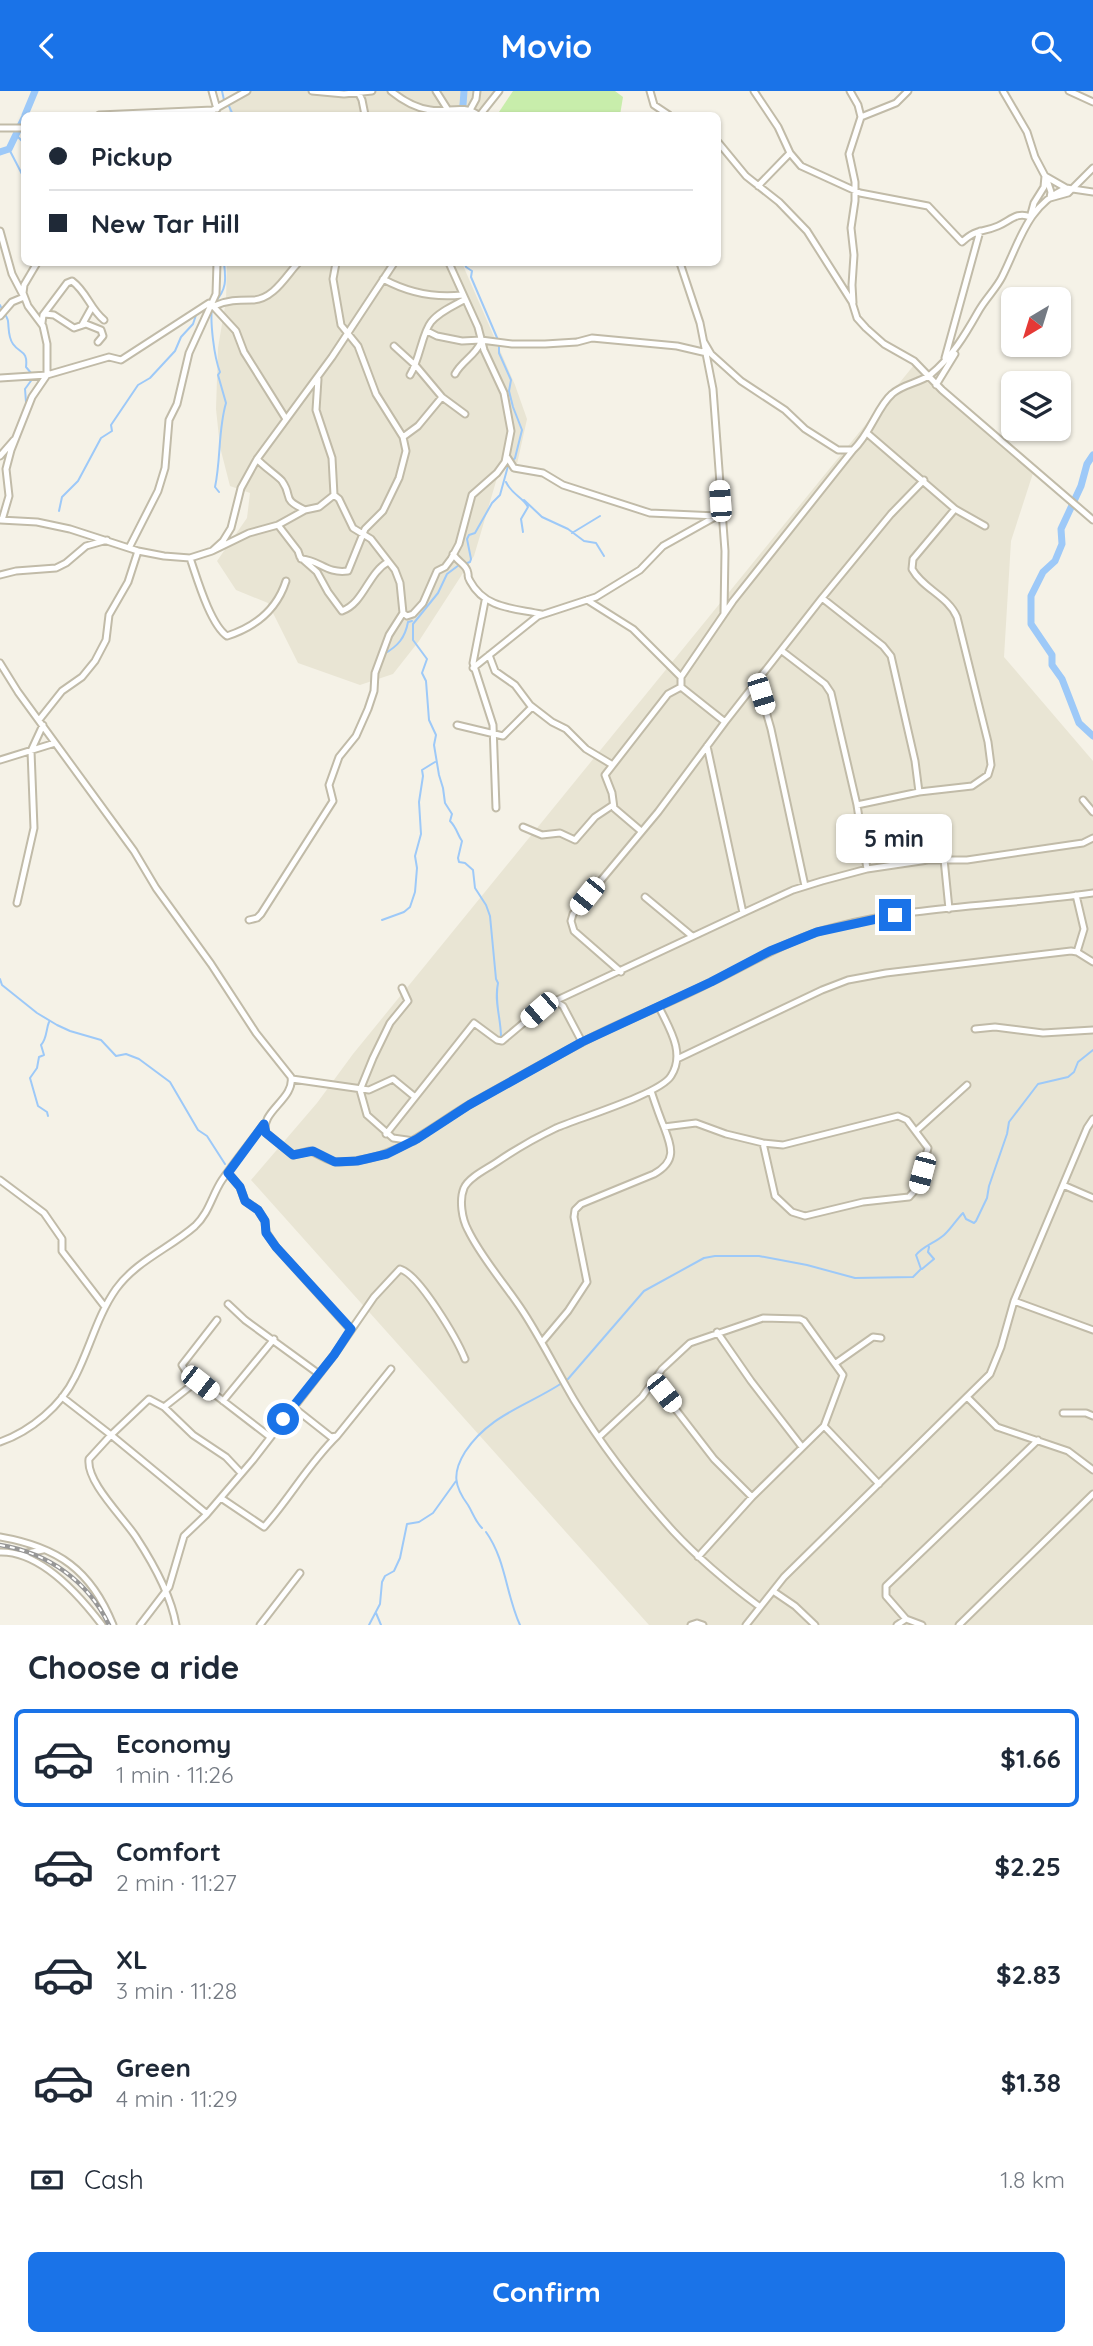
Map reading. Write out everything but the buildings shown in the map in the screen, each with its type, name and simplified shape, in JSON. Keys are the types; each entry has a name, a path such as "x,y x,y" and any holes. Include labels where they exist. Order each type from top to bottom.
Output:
{"street":[{"path":"212,91 215,111 247,91"},
{"path":"312,91 344,94 372,91"},
{"path":"391,91 422,108 442,112 465,109 472,112"},
{"path":"436,91 442,112"},
{"path":"465,109 477,91"},
{"path":"482,112 499,91"},
{"path":"650,91 654,112"},
{"path":"754,91 780,130 790,153 801,166 875,197 928,206 962,243 970,235 999,226 1014,217 1024,214 1031,216"},
{"path":"850,91 861,117 849,151 855,190 851,228 854,255 852,285 857,318 884,344 914,361 936,384 1093,520"},
{"path":"861,117 896,103 908,91"},
{"path":"1003,91 1027,132 1051,192 1050,198"},
{"path":"1069,91 1093,102"},
{"path":"358,92 364,112"},
{"path":"652,100 657,109 662,112"},
{"path":"0,128 21,128"},
{"path":"721,146 746,176 779,202 807,231 854,306"},
{"path":"758,186 790,153"},
{"path":"1031,216 1050,198 1069,189 1093,168"},
{"path":"1045,176 1069,189 1093,192"},
{"path":"936,384 1002,278 1031,216 1034,203 1044,187 1045,176"},
{"path":"0,231 12,274 42,323"},
{"path":"944,361 980,231"},
{"path":"24,297 24,285 35,266"},
{"path":"129,548 158,491 166,464 169,420 177,404 189,353 213,306 217,266"},
{"path":"213,306 231,300 252,300 274,292 296,266"},
{"path":"301,559 315,562 327,571 345,572 349,569 366,526 383,511 399,478 406,451 402,437 376,394 360,351 340,322 333,279 335,266"},
{"path":"212,551 223,541 231,528 241,488 257,459 318,377 392,266"},
{"path":"403,613 407,616 416,611 425,600 437,572 445,567 459,544 472,495 497,473 507,456 511,431 508,406 481,341 478,327 450,266"},
{"path":"681,266 707,353 713,389 719,515 725,551 724,613"},
{"path":"383,279 400,287 431,295 463,297"},
{"path":"104,320 92,307 85,292 72,281 67,283 43,315 47,375 32,397 15,439 6,469 9,496 1,520 37,522 138,551 164,557 190,558 212,551 253,531 278,525 305,510 319,507 334,495"},
{"path":"0,316 12,302 24,297"},
{"path":"410,375 416,366 427,331 437,316 463,297"},
{"path":"0,378 47,375 109,357 121,360 209,303 236,331 244,352 286,419"},
{"path":"43,315 54,314 77,328 82,325 92,307"},
{"path":"82,325 101,330 103,336 98,342"},
{"path":"427,331 452,339 512,344 577,342 592,338 682,347 707,353"},
{"path":"681,687 681,677 724,613 868,434 890,396 896,390 929,376 963,340"},
{"path":"455,374 476,352 481,341"},
{"path":"704,342 711,354 744,383 785,410 805,429 838,450 853,450"},
{"path":"394,346 416,366 442,397 465,414"},
{"path":"249,921 261,914 333,801 329,785 339,757 356,736 368,709 374,691 375,673 391,632 403,613 400,583 395,570 371,539 363,536 351,525 334,495 332,458 316,410 318,377"},
{"path":"402,437 418,426 442,397"},
{"path":"868,434 956,509 985,526"},
{"path":"0,456 5,447 15,439"},
{"path":"507,456 514,468 543,473 563,485 650,513 719,515"},
{"path":"257,459 281,480 288,500 305,510"},
{"path":"621,972 574,931 570,921 573,914 822,598 891,514 924,480"},
{"path":"857,804 919,792 972,786 986,778 991,765 957,617 947,602 918,578 911,566 913,559 956,509"},
{"path":"474,668 541,614 587,600 640,570 663,546 719,515"},
{"path":"278,525 301,559 317,572 328,593 344,611 359,597 370,577 388,562"},
{"path":"0,575 61,566 86,546 107,540"},
{"path":"17,904 34,828 32,751 41,723 62,691 82,677 95,661 106,640 109,615 128,582 138,551"},
{"path":"453,554 466,567 469,580 485,601 508,609 517,608 541,614"},
{"path":"190,558 203,594 225,635 243,630 262,617 279,599 286,581"},
{"path":"822,598 883,646 891,656 915,761 919,792"},
{"path":"587,600 633,629 681,677"},
{"path":"485,601 481,631 474,650 474,668 490,712 495,735 496,808"},
{"path":"782,651 828,688 857,804 867,869"},
{"path":"489,655 495,671 515,685 532,707 566,729 586,749 611,764"},
{"path":"0,663 134,851 156,888 211,964 256,1033 292,1079 360,1090 372,1090 393,1079 415,1097"},
{"path":"681,687 724,722"},
{"path":"641,831 613,805 612,793 605,778 611,764 668,694 681,687"},
{"path":"752,689 761,694 771,729 804,886"},
{"path":"495,748 532,707"},
{"path":"457,725 495,735 506,734"},
{"path":"0,760 55,743"},
{"path":"707,746 743,913"},
{"path":"1083,800 1093,812"},
{"path":"523,827 545,835 560,833 575,840 594,817 613,805"},
{"path":"387,1134 474,1023 497,1041 502,1041 539,1010 555,1001 804,886 867,869 944,859 971,859 1083,843 1093,838"},
{"path":"944,859 949,909"},
{"path":"264,1124 266,1133 293,1155 313,1151 329,1161 367,1159 399,1149 414,1141 469,1105 582,1042 770,951 817,932 878,918 1093,893"},
{"path":"1076,895 1084,929 1077,951"},
{"path":"645,897 691,936"},
{"path":"677,1059 848,980 899,971 1077,951 1093,962"},
{"path":"401,988 408,1001 390,1023 360,1090 367,1115 387,1134 397,1139 414,1141"},
{"path":"555,1001 562,1006 582,1042"},
{"path":"659,1007 675,1041 677,1059 671,1077 651,1091 528,1142 473,1178 464,1188 462,1207 467,1229 542,1342 573,1399 629,1479 698,1557 760,1607"},
{"path":"975,1029 995,1027 1043,1033 1093,1030"},
{"path":"0,1442 29,1428 62,1397 76,1374 105,1307 129,1275 202,1219 220,1182 290,1090 292,1079"},
{"path":"916,1131 967,1085"},
{"path":"542,1342 568,1311 587,1282 574,1219 575,1210 582,1204 663,1169 669,1160 671,1144 651,1091"},
{"path":"664,1127 696,1123 726,1134 783,1145 898,1115 907,1119 928,1148 917,1188 912,1195 845,1206 805,1216 795,1214 775,1196 763,1143"},
{"path":"746,1625 773,1591 968,1398 993,1369 1014,1301 1093,1119"},
{"path":"228,1173 240,1187 245,1201 258,1210 265,1221 266,1233 276,1247 351,1329"},
{"path":"0,1180 44,1213 62,1239 62,1251 105,1307"},
{"path":"1063,1185 1093,1198"},
{"path":"140,1625 173,1579 184,1537 207,1514 270,1437 396,1272 400,1269 406,1271 448,1325 465,1359"},
{"path":"1014,1301 1093,1330"},
{"path":"228,1304 245,1320 319,1374"},
{"path":"599,1437 642,1397 653,1380 680,1350 690,1343 763,1318 800,1318 836,1363 843,1377 824,1426 752,1497 698,1557"},
{"path":"217,1320 182,1365 187,1373 270,1437"},
{"path":"717,1332 802,1447"},
{"path":"836,1363 873,1337 881,1338"},
{"path":"223,1401 274,1339"},
{"path":"220,1498 264,1527 295,1485 391,1369"},
{"path":"653,1380 715,1459 752,1497"},
{"path":"164,1407 192,1385 200,1383"},
{"path":"62,1397 207,1514"},
{"path":"968,1398 998,1427 1075,1454 1093,1470"},
{"path":"176,1625 166,1592 136,1538 93,1479 89,1459 149,1399 164,1407 193,1435 226,1458 241,1473"},
{"path":"293,1407 331,1437 337,1436"},
{"path":"1063,1413 1086,1413 1093,1416"},
{"path":"824,1426 879,1484"},
{"path":"922,1625 905,1619 886,1596 886,1586 1038,1440"},
{"path":"959,1625 1093,1494"},
{"path":"0,1537 67,1560 86,1577 102,1599 113,1625"},
{"path":"0,1552 17,1554 43,1550"},
{"path":"17,1554 54,1573 86,1604 102,1625"},
{"path":"260,1625 300,1573"},
{"path":"773,1591 795,1606 815,1625"},
{"path":"897,1625 905,1619"},
{"path":"691,1625 704,1625"}],"shaded area":[{"path":"242,91 502,91 486,112 229,112 229,99"},
{"path":"227,266 463,266 527,419 517,464 502,470 497,478 474,556 419,641 393,674 360,685 298,663 268,603 236,590 217,561 247,518 250,493 230,486 220,447 216,409 218,348 226,300"},
{"path":"914,365 1035,467 1011,541 1004,657 1093,761 1093,1625 649,1625 251,1180 317,1103 353,1054"}],"green space":[{"path":"513,91 615,91 623,97 620,112 499,112"}],"waterway":[{"path":"26,112 35,91"},
{"path":"222,91 224,100"},
{"path":"460,112 464,91"},
{"path":"228,104 232,112"},
{"path":"0,152 9,149 21,124"},
{"path":"17,136 21,140"},
{"path":"9,149 21,172"},
{"path":"214,303 225,284 224,266"},
{"path":"466,266 472,271 471,277 498,340"},
{"path":"0,305 7,319 11,341 25,355 26,367 31,373"},
{"path":"212,307 213,339 220,372 218,375 226,403 215,487 219,492"},
{"path":"59,511 62,497 78,481 101,438 112,431 111,425 138,385 150,378 175,351 196,315"},
{"path":"464,564 471,559 467,539 475,533 492,503 500,495 508,466 515,458 522,430 513,407 509,391 511,380 499,353 499,346"},
{"path":"26,402 25,389 33,378"},
{"path":"1093,455 1061,529 1062,544 1055,561 1043,572 1031,596 1031,624 1052,655 1052,665 1062,679 1079,723 1093,736"},
{"path":"506,482 528,507 521,519 523,532"},
{"path":"524,500 542,517 568,529 584,541 596,543 604,556"},
{"path":"572,533 600,516"},
{"path":"459,565 447,574 438,593 413,624 413,640 427,659 422,673 426,681 429,720 436,735 434,745 445,803 452,814 450,821 462,841 459,862 465,863 473,870 475,888 490,916 501,1037"},
{"path":"384,654 400,641 408,622 412,621"},
{"path":"382,920 410,907 415,892 415,856 421,834 419,802 422,770 435,762"},
{"path":"0,979 2,985 37,1013 70,1031 101,1040 116,1056 126,1054 139,1059 170,1082 198,1130 207,1136 225,1164"},
{"path":"48,1116 47,1112 38,1106 30,1078 37,1068 39,1057 44,1055 41,1045 49,1022"},
{"path":"568,1379 644,1291 704,1258 759,1256 855,1278 913,1277 921,1269 916,1255 919,1252 944,1235 963,1213 966,1219 974,1223 976,1221 987,1198 1009,1122 1038,1084 1068,1077 1074,1072 1078,1062 1093,1050"},
{"path":"922,1269 934,1259 928,1252 929,1247"},
{"path":"482,1528 457,1485 458,1466 465,1452 475,1439 497,1420 562,1383"},
{"path":"369,1625 380,1604 382,1582 385,1576 394,1571 400,1558 407,1524 419,1522 433,1513 456,1481"},
{"path":"486,1532 498,1554 520,1625"},
{"path":"376,1613 381,1625"}],"railway":[{"path":"0,1545 34,1555 65,1571 90,1595 109,1625"}],"route":[{"path":"283,1419 334,1355 351,1329 276,1247 266,1233 265,1221 258,1210 243,1199 240,1187 228,1173 264,1124 266,1133 287,1153 293,1155 313,1151 329,1161 340,1162 387,1154 582,1042 711,982 770,951 817,932 895,915"}]}
